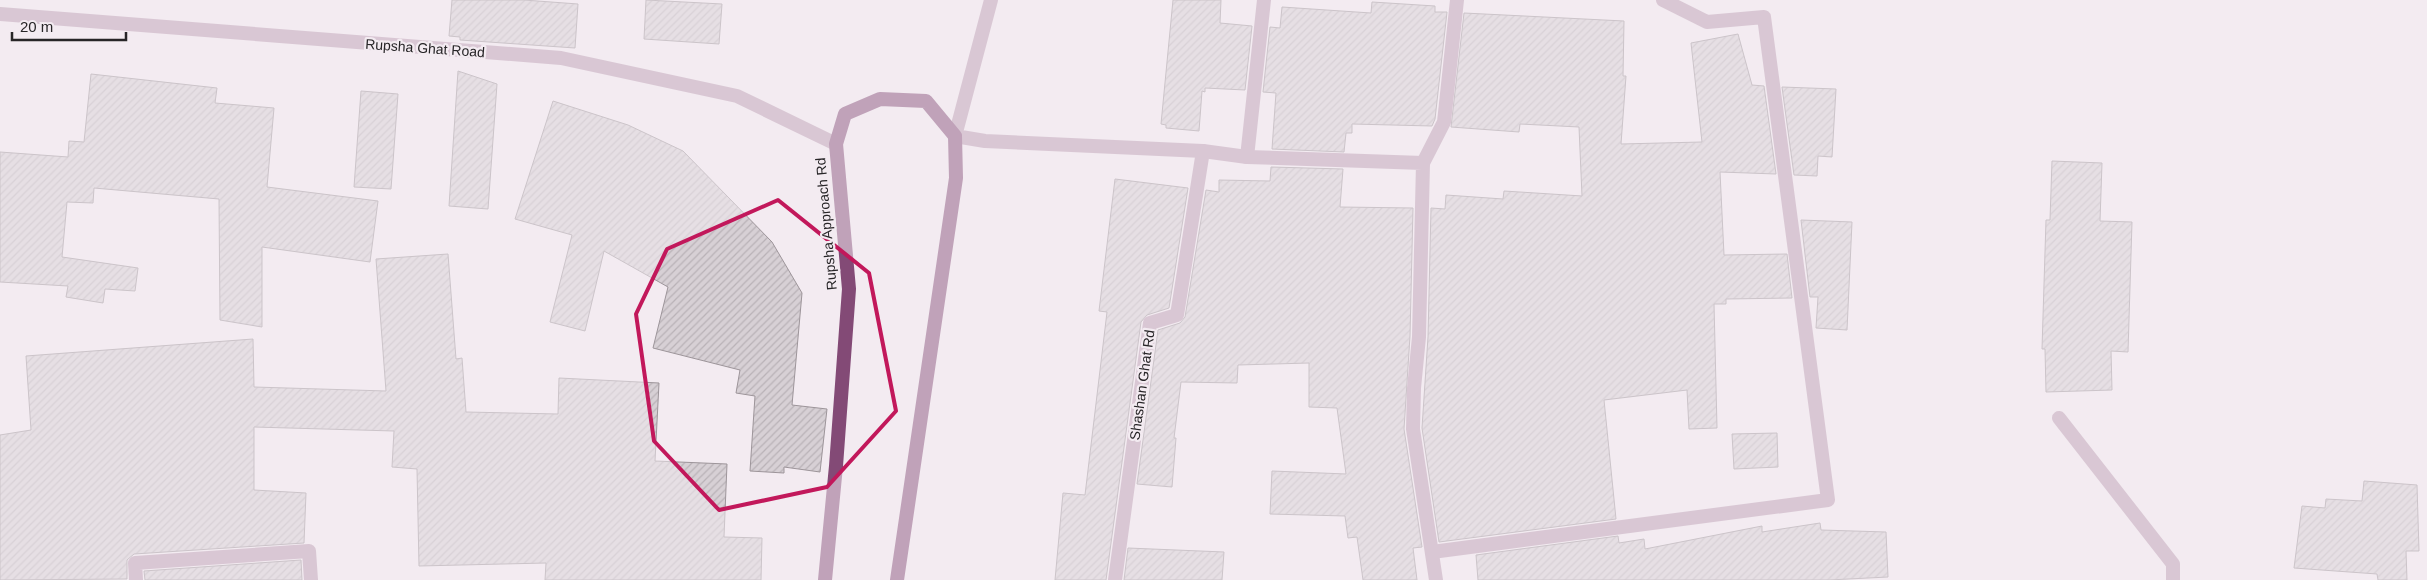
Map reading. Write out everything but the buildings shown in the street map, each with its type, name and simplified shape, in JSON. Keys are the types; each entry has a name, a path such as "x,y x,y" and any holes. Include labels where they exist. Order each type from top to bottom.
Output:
{"highway":[{"name":"Rupsha Approach Rd","path":"825,580 836,466 849,289 836,144 845,114 880,99 926,101 955,136"},
{"path":"897,580 956,178 955,136"}],"street":[{"path":"990,0 955,136 985,141 1203,151 1247,157 1423,163"},
{"path":"1247,157 1264,0"},
{"path":"1436,580 1413,429 1414,388 1419,337 1423,163 1444,122 1457,0"},
{"path":"1432,552 1828,500 1764,17 1707,22 1663,0"},
{"name":"Rupsha Ghat Road","path":"0,14 561,58 736,96 836,144"},
{"name":"Shashan Ghat Rd","path":"1115,580 1150,323 1177,314 1203,151"},
{"path":"2059,418 2173,564 2173,580"},
{"path":"136,580 135,563 309,551 310,580"}],"highlighted area":[{"path":"778,200 869,273 896,411 827,487 719,510 654,441 636,314 667,249"}]}
